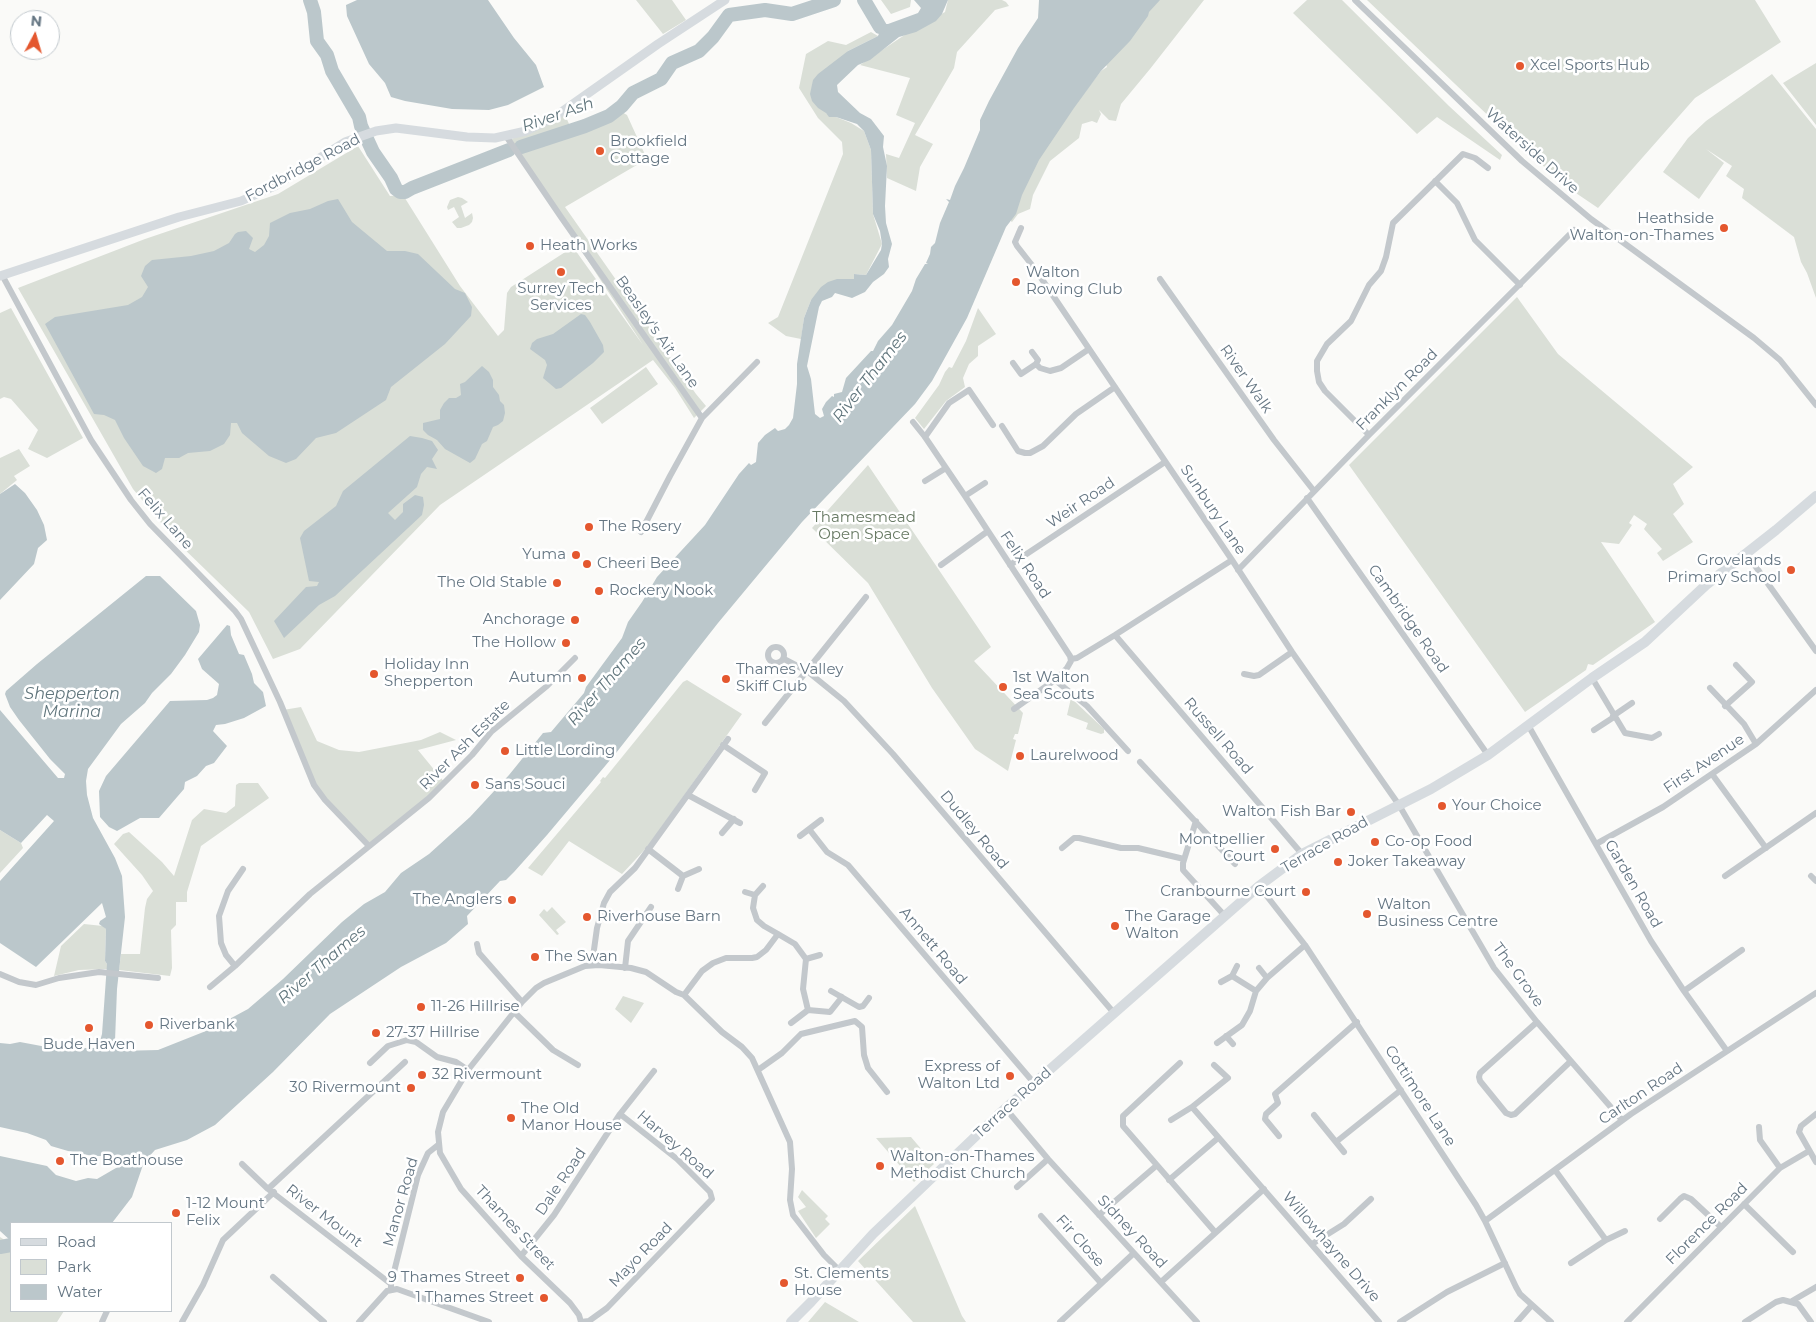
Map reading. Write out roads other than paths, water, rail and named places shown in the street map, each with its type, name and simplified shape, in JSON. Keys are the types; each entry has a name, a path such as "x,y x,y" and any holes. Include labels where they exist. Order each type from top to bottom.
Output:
{"main road":[{"name":"Terrace Road","path":"791,1322 873,1234 1006,1109 1259,886 1302,854 1446,781 1488,755 1592,678 1645,642 1706,585 1812,498 1816,491"}],"street":[{"name":"Fordbridge Road","path":"1,276 179,217 241,201 275,186 333,148 376,131 396,128 467,137 495,138 526,131 553,118 658,44 725,0"},
{"name":"Waterside Drive","path":"1355,0 1522,161 1591,219 1754,338 1780,360 1816,405"},
{"name":"Beasley's Ait Lane","path":"506,136 702,418"},
{"path":"1370,435 1324,391 1318,376 1317,361 1327,344 1351,321 1369,285 1381,271 1393,223 1463,154 1475,158 1488,168"},
{"path":"1435,181 1457,203 1475,240 1520,285"},
{"name":"Sunbury Lane","path":"1021,228 1015,242 1017,246 1115,387 1292,652 1399,805"},
{"name":"Franklyn Road","path":"1238,570 1574,230"},
{"name":"Felix Lane","path":"1,276 92,440 131,500 150,524 235,611 280,702 309,776 325,800 370,846"},
{"name":"River Walk","path":"1160,279 1258,417 1314,491"},
{"path":"1036,364 1046,371 1057,370 1089,349"},
{"path":"1013,363 1021,374 1036,364 1038,360 1032,352"},
{"path":"642,532 702,418 757,362"},
{"path":"1002,426 1018,451 1025,454 1030,453 1043,446 1076,414 1115,387"},
{"path":"925,437 949,403 969,390 993,425"},
{"name":"Felix Road","path":"913,422 965,496 1066,647 1071,658"},
{"name":"Weir Road","path":"1010,565 1165,462"},
{"path":"925,481 946,468"},
{"path":"965,496 985,482"},
{"name":"Cambridge Road","path":"1308,498 1488,755"},
{"path":"941,565 988,531"},
{"path":"1746,553 1816,651"},
{"path":"1014,709 1055,680 1067,668 1071,658 1077,658 1232,560"},
{"path":"765,723 866,597"},
{"name":"Russell Road","path":"1114,635 1302,854"},
{"path":"1244,674 1259,675 1292,652"},
{"name":"River Ash Estate","path":"210,987 235,966 310,894 429,798 472,755 491,732 547,686 575,658"},
{"name":"Dudley Road","path":"784,659 808,671 844,701 893,754 1114,1013"},
{"path":"1725,706 1752,682 1736,665"},
{"path":"1592,678 1625,733 1652,738 1658,734"},
{"path":"1055,680 1087,706 1128,751"},
{"path":"1710,688 1744,724 1756,744"},
{"name":"First Avenue","path":"1596,844 1663,806 1756,744 1816,690"},
{"path":"1594,730 1632,703"},
{"name":"Garden Road","path":"1528,725 1651,941 1684,991 1727,1050"},
{"path":"592,964 594,940 604,903 610,892 635,868 728,738"},
{"path":"723,745 766,773 755,790"},
{"path":"1140,762 1235,864"},
{"path":"1712,774 1766,848"},
{"path":"688,795 709,807 725,813 740,823"},
{"name":"The Grove","path":"1399,805 1494,968 1537,1022 1622,1120"},
{"path":"1725,876 1816,813"},
{"path":"722,833 734,819"},
{"path":"800,836 821,820"},
{"path":"1196,821 1182,867 1186,874 1225,916"},
{"name":"Annett Road","path":"809,829 827,852 848,865 1034,1084"},
{"path":"1062,848 1074,838 1079,838 1121,848 1138,848 1184,859"},
{"path":"648,849 683,876"},
{"path":"235,966 226,955 221,943 219,916 228,891 243,869"},
{"path":"678,889 683,876 699,869"},
{"path":"763,886 755,895 753,908 755,916 764,926 795,944 806,959 803,989 808,1010"},
{"name":"Cottimore Lane","path":"1259,886 1305,945 1486,1222 1516,1287 1551,1322"},
{"path":"745,892 755,895"},
{"path":"625,968 628,943 650,907"},
{"path":"684,995 702,971 713,963 726,958 758,957 778,934"},
{"path":"477,944 479,953 522,1002"},
{"path":"1217,1043 1242,1025 1250,1011 1256,991 1267,978 1305,945"},
{"path":"1684,991 1742,950"},
{"path":"806,959 820,955"},
{"name":"Manor Road","path":"391,1287 418,1175 428,1153 438,1145 440,1122 468,1070 522,1002 544,983 576,968 592,964 646,972 676,992 684,995 752,1058 790,1142 792,1169 790,1200 793,1215 824,1256 839,1270"},
{"path":"1221,982 1232,976 1237,966"},
{"path":"1258,968 1267,978"},
{"path":"0,974 19,982 36,986 59,978 99,972 158,978"},
{"path":"1232,976 1256,991"},
{"path":"831,991 859,1007 863,1006 869,998"},
{"name":"Carlton Road","path":"1486,1222 1622,1120 1816,993"},
{"path":"791,1023 808,1010 830,1012 842,997"},
{"path":"514,1012 553,1050 578,1065"},
{"path":"758,1070 782,1052 801,1034 854,1021 862,1027 864,1054 868,1068 887,1092"},
{"path":"1279,1136 1265,1119 1266,1114 1278,1103 1275,1094 1357,1022"},
{"path":"1537,1022 1480,1073 1480,1082 1506,1113 1510,1115 1516,1114 1571,1061"},
{"path":"1226,1036 1233,1044"},
{"path":"370,1063 388,1046 407,1040 413,1041 437,1057 456,1062 468,1070"},
{"name":"River Mount","path":"182,1322 203,1285 223,1240 271,1190 406,1062"},
{"path":"1180,1063 1123,1116 1123,1126 1215,1232"},
{"path":"1171,1120 1192,1107 1228,1078 1214,1065"},
{"name":"Dale Road","path":"521,1256 554,1215 620,1114 654,1071"},
{"path":"1336,1142 1401,1090"},
{"name":"Willowhayne Drive","path":"1192,1107 1379,1322"},
{"name":"Sidney Road","path":"1006,1109 1048,1159 1197,1322"},
{"name":"Harvey Road","path":"620,1114 677,1159 710,1192 712,1197"},
{"path":"1816,1114 1799,1128 1800,1135 1816,1162"},
{"path":"1314,1115 1344,1152"},
{"path":"1759,1127 1760,1140 1780,1168"},
{"path":"1169,1180 1218,1138"},
{"name":"Thames Street","path":"438,1145 444,1162 461,1189 521,1256 570,1303 579,1315 581,1322"},
{"name":"Florence Road","path":"1627,1322 1780,1168 1809,1151"},
{"path":"1017,1188 1048,1159"},
{"path":"242,1164 271,1190"},
{"path":"1099,1215 1156,1166"},
{"path":"1555,1170 1606,1240"},
{"path":"1161,1282 1264,1189"},
{"name":"River Mount","path":"271,1190 391,1287"},
{"path":"1660,1219 1684,1196 1692,1199 1721,1227"},
{"name":"Mayo Road","path":"581,1322 589,1321 607,1308 711,1202 712,1197"},
{"path":"1312,1244 1344,1224 1370,1199"},
{"path":"1744,1204 1793,1252"},
{"name":"Fir Close","path":"1041,1216 1101,1283"},
{"path":"1571,1263 1606,1240 1625,1231"},
{"path":"1060,1322 1134,1252"},
{"path":"1400,1322 1447,1292 1505,1263"},
{"path":"273,1277 324,1322"},
{"path":"359,1322 391,1287 489,1322"},
{"path":"1792,1302 1816,1287"},
{"path":"1745,1322 1776,1302 1784,1300 1798,1304 1811,1322"},
{"path":"1517,1322 1532,1305"}],"water":[{"path":"357,0 488,0 514,38 536,65 544,87 508,105 489,110 452,109 391,97 385,83 369,64 347,16 346,5"},
{"path":"914,0 948,0 942,14 936,21 916,32 899,37 870,60 858,65 837,85 838,92 860,113 871,119 884,136 883,147 887,166 886,223 892,244 888,259 889,267 865,292 852,298 835,293 832,297 822,301 819,307 807,366 811,379 815,414 820,418 824,416 822,409 826,402 832,396 834,397 834,394 842,392 846,378 873,351 878,341 892,325 912,291 916,279 925,264 928,264 926,263 931,247 935,243 940,223 949,202 946,199 950,200 980,130 980,120 989,101 1018,48 1038,18 1039,0 1160,0 1149,12 1130,41 1101,71 1039,160 1022,195 1016,214 1006,227 967,318 932,381 915,404 802,522 718,623 616,753 547,835 514,872 506,880 500,881 467,916 468,924 446,943 401,967 330,1014 273,1072 215,1125 187,1140 155,1150 144,1162 132,1197 113,1222 10,1222 10,1240 0,1231 0,1156 47,1166 56,1175 76,1181 88,1178 97,1179 128,1161 120,1156 93,1156 68,1151 51,1146 46,1140 27,1133 0,1127 0,1043 20,1042 52,1048 98,1048 102,1034 107,964 105,961 106,929 99,924 106,917 102,903 36,967 0,943 0,881 54,821 47,815 21,843 0,830 0,710 58,778 64,778 65,774 50,759 19,720 10,707 5,694 6,691 146,576 160,576 196,611 200,625 199,632 185,655 145,703 121,724 88,769 86,781 87,795 93,818 115,858 122,876 125,917 117,989 115,1041 118,1051 158,1050 211,1029 248,1009 283,979 342,922 364,904 385,892 401,873 429,854 470,817 509,775 543,733 551,732 584,693 586,687 622,638 628,622 657,577 705,525 739,474 749,463 751,465 756,462 758,443 775,428 778,431 785,429 789,425 793,418 797,364 804,318 811,300 821,287 828,282 837,279 854,279 854,274 866,275 881,250 882,244 880,231 873,214 871,150 864,131 857,124 836,117 829,117 818,108 812,101 810,94 813,80 848,51 878,36 880,31 876,29 875,21 869,11 872,10 882,24 888,24 918,13 921,8"},
{"path":"338,199 352,222 387,251 405,251 418,254 455,289 465,293 472,307 471,316 445,344 391,387 386,400 336,433 316,438 296,459 286,463 269,456 242,433 237,423 231,423 230,435 224,444 210,451 188,453 179,458 165,458 162,469 156,473 143,466 124,438 115,420 104,415 94,414 45,324 55,317 128,305 142,297 148,287 141,276 145,266 152,260 191,256 214,251 229,243 238,232 246,231 253,238 249,249 255,252 264,245 269,236 270,223 290,213 310,209"},
{"path":"581,314 585,315 590,322 603,345 604,352 561,388 556,389 543,378 547,365 545,360 530,349 532,343 537,339 553,334"},
{"path":"482,366 489,372 493,380 493,387 504,405 505,413 503,421 493,427 487,441 482,444 475,459 470,463 445,449 437,440 428,435 423,430 423,423 440,419 440,410 444,403 449,398 456,398 461,395 460,384 465,382"},
{"path":"410,436 432,441 438,450 432,459 437,469 427,467 421,474 417,487 388,513 395,520 403,512 403,504 415,495 423,497 422,515 335,596 319,605 284,638 274,621 306,587 317,586 319,582 309,581 300,538 304,531 336,506 343,491"},
{"path":"15,484 25,493 37,510 44,525 47,540 38,548 34,564 0,600 0,494"},
{"path":"227,625 230,626 231,635 239,654 244,655 254,683 263,692 266,706 244,718 216,725 213,731 227,746 214,763 206,766 197,776 185,782 184,789 159,818 140,818 117,831 109,827 100,817 99,791 106,776 170,701 207,700 217,695 219,684 202,669 198,659"}],"waterway":[{"name":"River Ash","path":"310,0 314,12 317,41 327,55 332,71 359,117 373,152 391,178 396,189 400,192 405,192 509,150"},
{"name":"River Ash","path":"521,147 609,116 622,106 633,93 661,79 672,63 699,51 713,37 729,15 765,10 792,14 834,0"},
{"name":"River Ash","path":"864,0 880,27"},
{"path":"0,1247 10,1245"}],"place":[{"name":"Xcel Sports Hub","path":"1520,66"},
{"name":"Brookfield Cottage","path":"600,151"},
{"name":"Heathside Walton-on-Thames","path":"1724,228"},
{"name":"Heath Works","path":"530,246"},
{"name":"Surrey Tech Services","path":"561,272"},
{"name":"Walton Rowing Club","path":"1016,282"},
{"name":"The Rosery","path":"589,527"},
{"name":"Yuma","path":"576,555"},
{"name":"Cheeri Bee","path":"587,564"},
{"name":"Grovelands Primary School","path":"1791,570"},
{"name":"The Old Stable","path":"557,583"},
{"name":"Rockery Nook","path":"599,591"},
{"name":"Anchorage","path":"575,620"},
{"name":"The Hollow","path":"566,643"},
{"name":"Holiday Inn Shepperton","path":"374,674"},
{"name":"Autumn","path":"582,678"},
{"name":"Thames Valley Skiff Club","path":"726,679"},
{"name":"1st Walton Sea Scouts","path":"1003,687"},
{"name":"Little Lording","path":"505,751"},
{"name":"Laurelwood","path":"1020,756"},
{"name":"Sans Souci","path":"475,785"},
{"name":"Your Choice","path":"1442,806"},
{"name":"Walton Fish Bar","path":"1351,812"},
{"name":"Co-op Food","path":"1375,842"},
{"name":"Montpellier Court","path":"1275,849"},
{"name":"Joker Takeaway","path":"1338,862"},
{"name":"Cranbourne Court","path":"1306,892"},
{"name":"The Anglers","path":"512,900"},
{"name":"Walton Business Centre","path":"1367,914"},
{"name":"Riverhouse Barn","path":"587,917"},
{"name":"The Garage Walton","path":"1115,926"},
{"name":"The Swan","path":"535,957"},
{"name":"11-26 Hillrise","path":"421,1007"},
{"name":"Riverbank","path":"149,1025"},
{"name":"Bude Haven","path":"89,1028"},
{"name":"27-37 Hillrise","path":"376,1033"},
{"name":"32 Rivermount","path":"422,1075"},
{"name":"Express of Walton Ltd","path":"1010,1076"},
{"name":"30 Rivermount","path":"411,1088"},
{"name":"The Old Manor House","path":"511,1118"},
{"name":"The Boathouse","path":"60,1161"},
{"name":"Walton-on-Thames Methodist Church","path":"880,1166"},
{"name":"1-12 Mount Felix","path":"176,1213"},
{"name":"9 Thames Street","path":"520,1278"},
{"name":"St. Clements House","path":"784,1283"},
{"name":"1 Thames Street","path":"544,1298"}],"water label":[{"name":"River Thames","path":"870,377"},
{"name":"River Thames","path":"607,682"},
{"name":"Shepperton Marina","path":"72,703"},
{"name":"River Thames","path":"322,965"}],"park label":[{"name":"Thamesmead Open Space","path":"864,526"}]}
